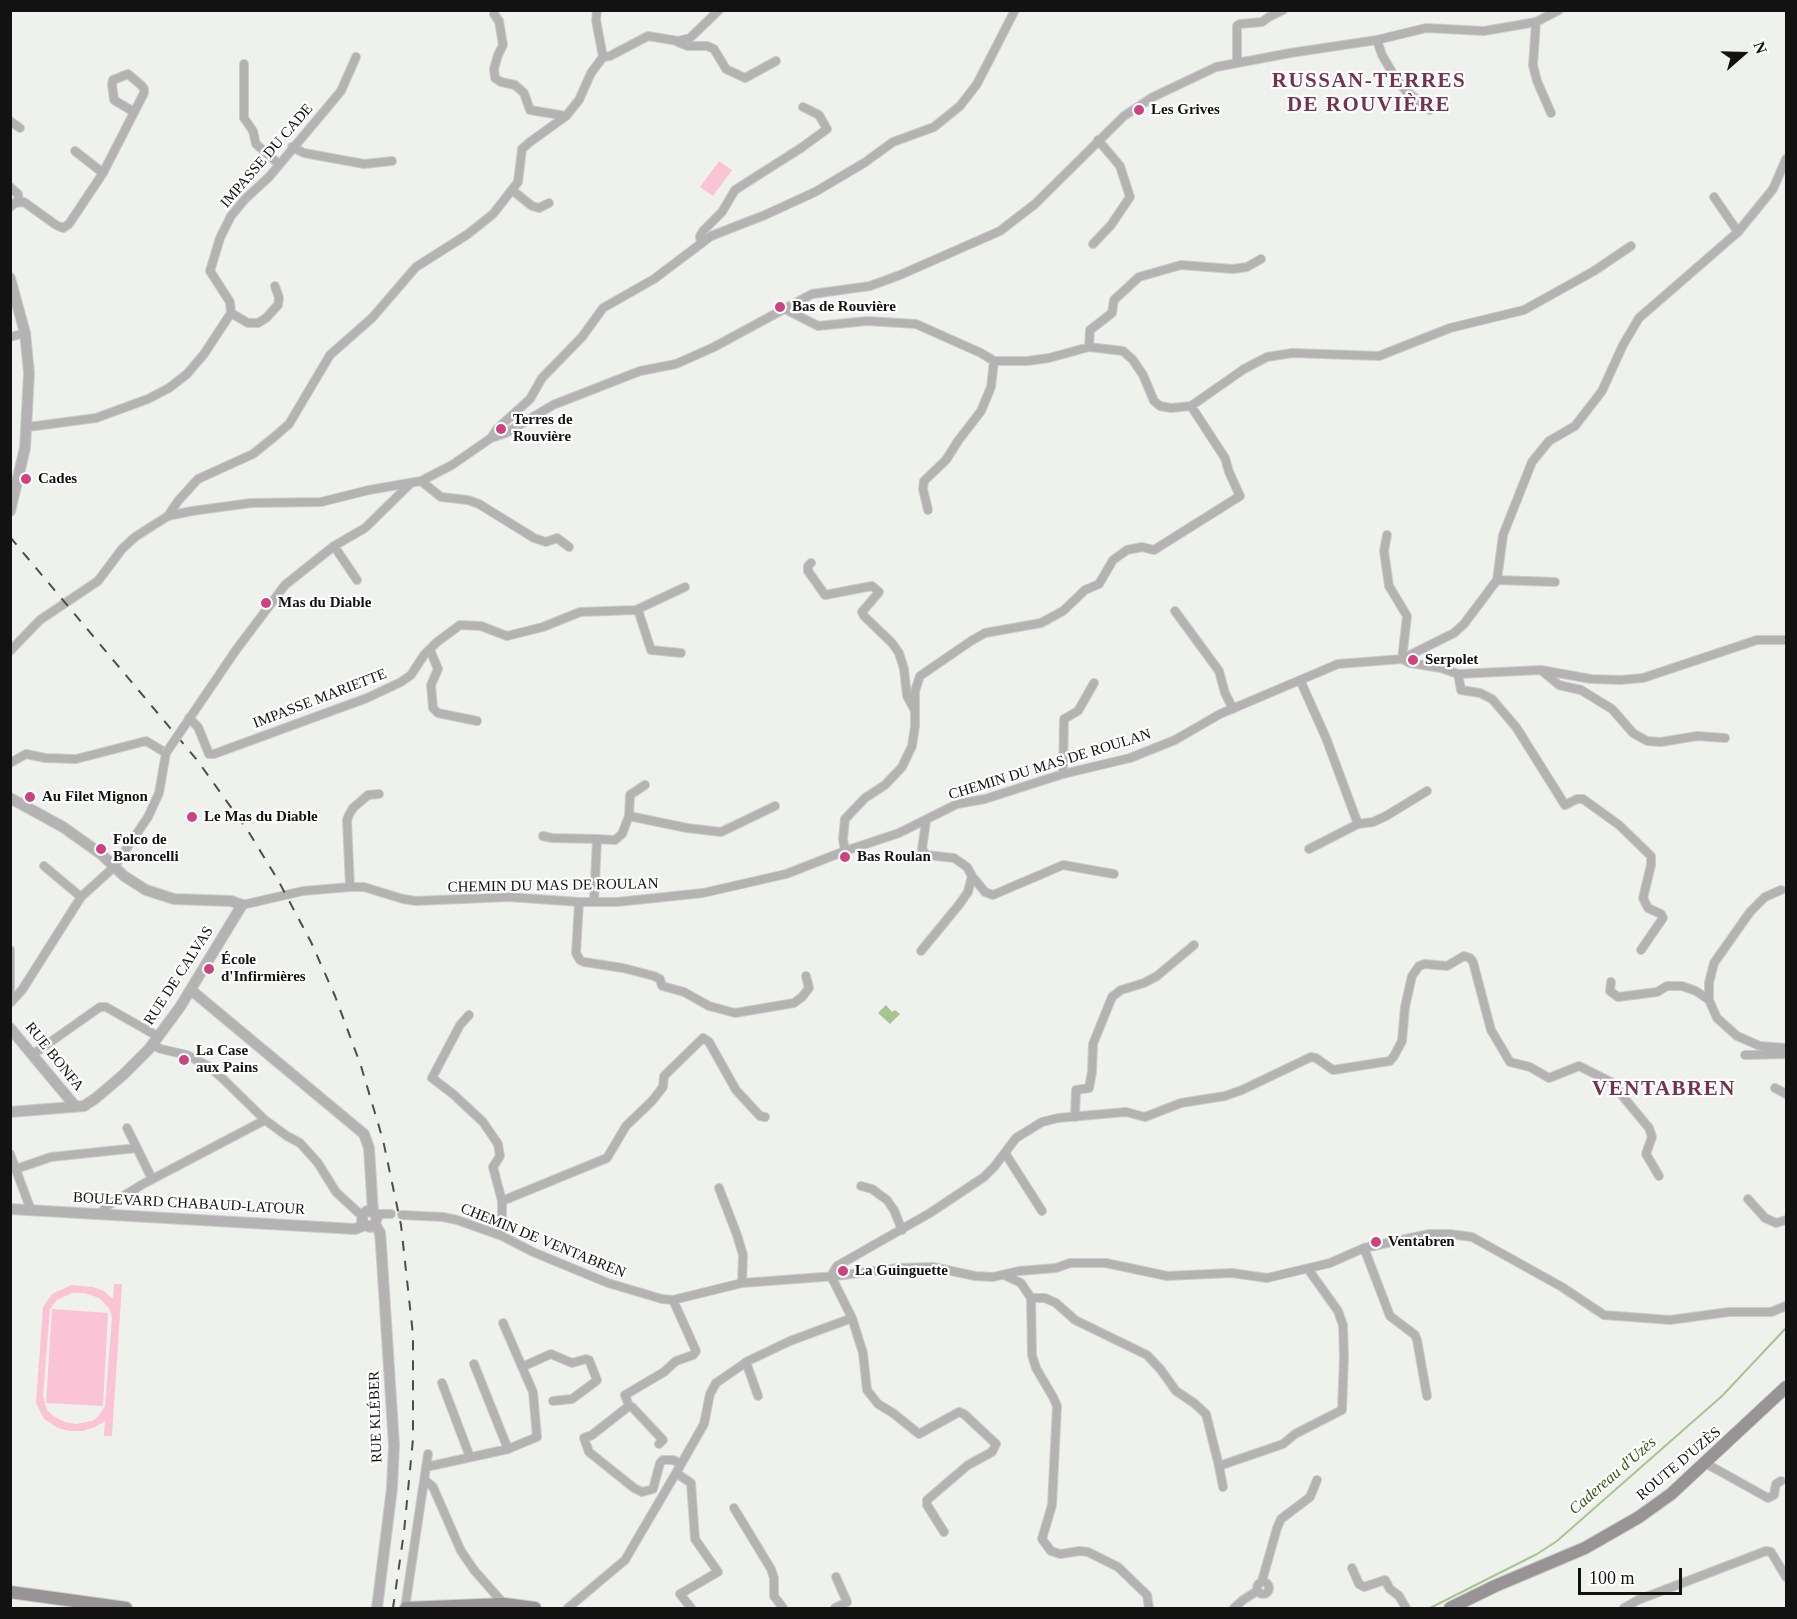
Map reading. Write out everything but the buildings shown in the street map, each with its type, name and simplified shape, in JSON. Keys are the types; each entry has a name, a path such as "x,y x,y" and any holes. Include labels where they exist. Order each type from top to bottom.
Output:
{"main road":[{"name":"ROUTE D'UZÈS","path":"1450,1608 1594,1543 1639,1517 1663,1500 1705,1463 1786,1387"},
{"path":"10,1592 126,1608"},
{"path":"405,1608 504,1604 535,1608"}],"street":[{"path":"597,10 596,20 603,57"},
{"path":"678,41 690,38 720,10"},
{"path":"491,438 497,429 530,399 542,378 582,338 603,308 654,279 711,236 815,192 864,163 893,142 934,127 960,106 977,84 1015,10"},
{"path":"1237,62 1237,26 1262,22 1283,10"},
{"path":"10,651 40,620 98,581 122,549 135,537 168,516 251,503 321,502 369,490 421,481 452,465 491,438 506,433 553,405 640,371 676,364 812,294 855,289 880,283 1000,231 1035,204 1124,116 1153,97 1216,67 1377,40 1426,28 1484,31 1536,22 1559,10"},
{"path":"494,14 499,21 503,45 494,69 495,78 515,85 524,93 530,110 566,116"},
{"path":"1536,22 1533,66 1551,114"},
{"path":"168,516 198,479 253,454 289,424 330,355 372,318 416,267 468,234 494,214 518,182 522,149 566,116 579,100 591,73 603,57 610,56 648,36 678,41 688,46 707,46 714,50 726,69 745,78 776,61"},
{"path":"1377,40 1382,55 1396,80 1430,110"},
{"name":"IMPASSE DU CADE","path":"231,313 230,302 210,271 211,262 231,216 341,92 356,57"},
{"path":"244,63 244,118 253,131 256,144 279,164"},
{"path":"10,207 19,202 30,205 63,228 69,224 103,173 134,112 144,89 128,74 113,80 114,100 134,112"},
{"path":"701,244 700,236 703,231 722,212 735,190 827,129 819,115 803,106"},
{"path":"10,121 20,128"},
{"path":"1093,244 1111,225 1130,197 1120,166 1098,140"},
{"path":"292,147 304,153 364,164 392,161"},
{"path":"75,151 103,173"},
{"path":"1402,659 1454,633 1464,624 1497,580 1503,535 1532,462 1549,441 1575,426 1602,391 1623,345 1639,318 1738,232 1773,189 1786,159"},
{"path":"10,187 18,194 19,202"},
{"path":"512,190 532,206 539,208 549,203"},
{"path":"1714,197 1738,232"},
{"path":"783,308 818,326 867,321 916,324 994,361 1028,361 1049,358 1089,347 1123,351 1133,360 1143,375 1154,401 1160,406 1170,408 1191,406 1244,369 1267,357 1292,353 1379,356 1450,327 1524,310 1593,271 1631,246"},
{"path":"1089,347 1090,330 1112,314 1114,300 1139,277 1181,265 1233,269 1246,267 1261,259"},
{"path":"10,278 24,333 29,373 28,427 10,511"},
{"path":"28,427 96,418 148,399 169,388 186,374 204,354 231,313 248,323 258,323 266,318 278,305 279,298 275,286"},
{"path":"10,337 24,333"},
{"path":"928,510 923,489 924,481 946,460 981,411 991,387 994,361"},
{"path":"845,851 844,819 865,798 885,785 902,767 912,746 915,726 915,692 920,676 971,640 994,631 1041,623 1064,611 1085,590 1099,584 1113,560 1127,550 1142,547 1154,550 1240,496 1228,472 1225,458 1191,406"},
{"path":"421,481 441,497 468,500 534,538 546,542 557,538 569,547"},
{"path":"11,1003 22,990 81,897 114,867 148,816 159,793 166,753 285,585 334,546 365,528 410,484"},
{"path":"1387,534 1384,551 1389,586 1407,615 1402,659"},
{"path":"334,546 357,580"},
{"path":"811,563 808,571 825,595 872,586 879,592 862,612 899,653 907,696 915,711"},
{"path":"1497,580 1555,582"},
{"name":"IMPASSE MARIETTE","path":"189,718 198,727 209,754 214,754 367,698 401,682 411,675 437,642 460,625 481,626 507,636 543,627 580,612 636,610 685,587"},
{"path":"636,610 651,650 681,653"},
{"path":"1175,611 1219,671 1225,693 1233,709"},
{"name":"CHEMIN DU MAS DE ROULAN","path":"242,905 303,891 350,887 364,887 416,901 509,897 594,902 658,899 703,893 786,874 899,833 957,804 985,799 1063,774 1130,758 1175,740 1233,709 1338,664 1402,659 1458,674 1542,670 1591,679 1643,678 1757,640 1786,640"},
{"path":"430,650 438,669 431,685 433,708 438,713 477,721"},
{"path":"1542,670 1559,685 1581,690 1612,709 1633,733 1647,741 1697,736 1725,738"},
{"path":"1458,674 1461,690 1480,693 1492,699 1510,720 1533,752 1565,805 1577,799 1583,799 1619,825 1651,856 1643,898 1648,908 1661,914 1663,918 1641,950"},
{"path":"1300,680 1326,738 1358,824"},
{"path":"1063,774 1064,719 1078,711 1094,683"},
{"path":"10,763 26,754 45,758 76,759 146,741 166,753"},
{"path":"543,836 615,840 622,834 629,816 630,795 645,785"},
{"path":"1309,849 1358,824 1373,822 1386,816 1427,791"},
{"path":"350,887 347,820 353,808 368,795 379,794"},
{"path":"10,798 63,827 101,854 124,876 146,890 174,898 231,901 242,905"},
{"path":"629,816 687,828 721,832 775,806"},
{"path":"926,821 922,849 926,855 954,858 967,867 986,892 993,895 1063,865 1114,874"},
{"path":"594,902 597,839"},
{"path":"44,866 81,897"},
{"path":"921,951 968,892 971,875"},
{"path":"1781,890 1765,897 1750,912 1714,963 1709,983 1709,1000 1717,1018 1737,1036 1760,1046 1786,1048"},
{"path":"579,902 576,953 580,960 584,963 623,968 654,976 660,979 662,986 684,992 709,1006 735,1013 794,1003 809,988 806,976"},
{"name":"RUE DE CALVAS","path":"10,1112 84,1106 123,1075 155,1041 191,990 242,905"},
{"path":"1075,1117 1076,1090 1089,1088 1093,1044 1112,997 1120,990 1144,983 1157,975 1194,945"},
{"path":"10,950 11,1003"},
{"path":"944,1532 927,1505 927,1500 968,1465 992,1452 996,1444 960,1412 919,1434 878,1404 867,1390 862,1353 852,1318 831,1276 837,1266 902,1230 984,1177 1016,1138 1029,1128 1058,1118 1126,1112 1145,1117 1181,1103 1242,1090 1311,1057 1333,1070 1389,1061 1402,1041 1406,997 1412,976 1419,966 1425,964 1447,966 1464,956 1470,958 1473,963 1491,1030 1510,1062 1530,1067 1549,1078 1579,1066 1611,1082 1649,1128 1652,1137 1646,1154 1659,1176"},
{"path":"1611,982 1610,991 1617,997 1657,992 1667,986 1682,986 1696,991 1709,1000"},
{"name":"RUE KLÉBER","path":"191,990 364,1134 369,1148 370,1218 380,1233 394,1445 392,1488 377,1608"},
{"path":"32,1055 100,1007 106,1006 155,1041 161,1049 187,1055 208,1066 222,1077 265,1120 300,1143 318,1163 336,1192 370,1218 391,1214"},
{"path":"469,1015 460,1025 432,1078 475,1115 498,1144 500,1156 493,1167 502,1201 501,1236"},
{"name":"RUE BONFA","path":"12,1034 75,1106"},
{"path":"502,1201 607,1158 626,1126 663,1087 664,1076 704,1038 709,1042 736,1090 760,1116 765,1117"},
{"path":"1745,1055 1786,1054"},
{"path":"1775,1088 1786,1094"},
{"path":"100,1214 107,1206 152,1179 265,1120"},
{"path":"127,1128 152,1179"},
{"path":"16,1169 51,1157 137,1148"},
{"path":"1005,1153 1042,1211"},
{"path":"10,1154 31,1210"},
{"path":"861,1186 872,1189 887,1200 902,1230"},
{"path":"719,1188 743,1255 742,1283"},
{"path":"1748,1199 1766,1218 1776,1222 1786,1220"},
{"name":"BOULEVARD CHABAUD-LATOUR","path":"10,1209 355,1229 370,1218"},
{"name":"CHEMIN DE VENTABREN","path":"402,1215 457,1220 501,1236 608,1283 662,1299 673,1300 742,1283 831,1276 868,1270 933,1267 975,1276 993,1277 1019,1271 1056,1268 1070,1263 1106,1263 1167,1276 1232,1273 1267,1278 1330,1263 1364,1248 1429,1234 1466,1235 1553,1281 1597,1312 1610,1316 1670,1320 1729,1312 1771,1312 1786,1306"},
{"path":"1364,1248 1390,1316 1417,1340 1427,1396"},
{"path":"1219,1466 1283,1444 1295,1434 1342,1410 1343,1325 1338,1311 1308,1269"},
{"path":"1004,1275 1022,1283 1031,1298 1032,1354 1036,1368 1057,1406 1052,1505 1042,1539 1051,1551 1060,1554 1088,1552 1118,1567 1147,1595 1149,1608"},
{"path":"1031,1298 1045,1298 1056,1303 1075,1320 1147,1355 1176,1391 1194,1402 1206,1414 1223,1487"},
{"path":"659,1444 663,1440 629,1406 625,1395 664,1372 676,1361 693,1355 696,1351 673,1300"},
{"path":"568,1608 625,1560 704,1424 710,1394 716,1383 746,1362 790,1341 852,1318"},
{"path":"426,1467 508,1449 537,1437 533,1392 524,1366 503,1323"},
{"path":"524,1366 551,1354 572,1363 589,1360 597,1380 595,1383 572,1399 553,1401"},
{"path":"746,1362 758,1396"},
{"path":"474,1364 508,1449"},
{"path":"442,1383 470,1457"},
{"path":"629,1406 592,1435 584,1438 589,1452 642,1492 653,1489 656,1485 660,1463 663,1460 673,1460 681,1464"},
{"path":"405,1608 428,1454"},
{"path":"1705,1463 1768,1498 1774,1495 1776,1484 1781,1481"},
{"path":"676,1473 691,1483 695,1539 718,1572 680,1594 690,1608"},
{"path":"425,1480 433,1487 460,1551 504,1604"},
{"path":"1234,1608 1257,1591 1257,1585 1262,1581 1281,1520 1310,1497 1317,1480"},
{"path":"734,1508 771,1569 774,1578 774,1596 783,1608"},
{"path":"1624,1608 1638,1599 1766,1551 1771,1552 1786,1577"},
{"path":"1352,1568 1359,1584 1364,1587 1385,1580 1406,1608"},
{"path":"836,1577 847,1602 836,1608"}],"shaded area":[{"path":"719,161 732,170 713,196 700,187"},
{"path":"886,1005 892,1012 895,1010 900,1014 890,1024 878,1013"},
{"path":"114,1284 122,1284 112,1436 104,1436 105,1421 83,1431 58,1428 44,1419 36,1403 43,1307 52,1294 71,1285 93,1287 104,1291 113,1299","holes":["72,1293 85,1293 99,1298 109,1308 112,1318 105,1406 98,1417 92,1421 76,1424 53,1416 47,1410 43,1396 50,1309 57,1300"]},
{"path":"52,1309 108,1313 103,1406 46,1403"}],"waterway":[{"name":"Cadereau d'Uzès","path":"1430,1608 1537,1554 1557,1541 1722,1396 1786,1328"}],"railway":[{"path":"10,537 197,760 248,831 278,880 311,942 335,996 361,1066 383,1140 401,1225 413,1335 413,1439 404,1532 393,1608"}],"place":[{"name":"Les Grives","path":"1139,110"},
{"name":"Bas de Rouvière","path":"780,307"},
{"name":"Terres de Rouvière","path":"501,429"},
{"name":"Cades","path":"26,479"},
{"name":"Mas du Diable","path":"266,603"},
{"name":"Serpolet","path":"1413,660"},
{"name":"Au Filet Mignon","path":"30,797"},
{"name":"Le Mas du Diable","path":"192,817"},
{"name":"Folco de Baroncelli","path":"101,849"},
{"name":"Bas Roulan","path":"845,857"},
{"name":"École d'Infirmières","path":"209,969"},
{"name":"La Case aux Pains","path":"184,1060"},
{"name":"Ventabren","path":"1376,1242"},
{"name":"La Guinguette","path":"843,1271"}],"district":[{"name":"RUSSAN-TERRES DE ROUVIÈRE","path":"1369,94"},
{"name":"VENTABREN","path":"1664,1090"}]}
